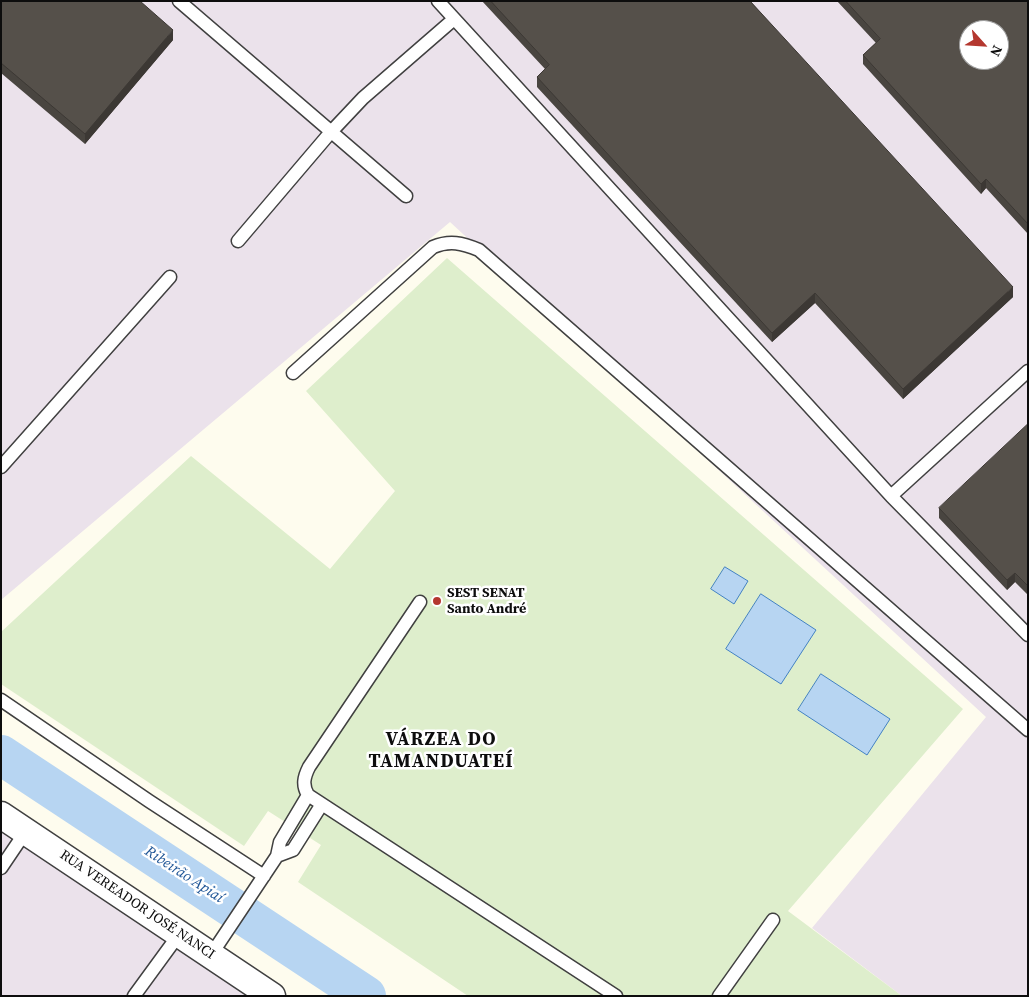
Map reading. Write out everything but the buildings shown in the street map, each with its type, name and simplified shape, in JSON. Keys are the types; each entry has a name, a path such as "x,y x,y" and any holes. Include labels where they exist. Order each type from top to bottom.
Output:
{"street":[{"name":"RUA VEREADOR JOSÉ NANCI","path":"1,815 272,996"}],"lane":[{"path":"179,1 406,196"},
{"path":"438,1 891,496 1028,635"},
{"path":"238,241 330,132 363,98 454,19"},
{"path":"293,373 433,247 445,242 459,243 479,250 1028,730"},
{"path":"1,467 170,277"},
{"path":"891,496 1028,371"},
{"path":"420,602 309,767 304,790 308,795 616,996"},
{"path":"1,700 149,801 264,876"},
{"path":"211,955 277,856 280,842 308,795"},
{"path":"277,856 293,850 322,804"},
{"path":"1,868 26,831"},
{"path":"719,996 773,920"},
{"path":"134,996 180,933"}],"shaded area":[{"path":"1,1 1028,1 1028,996 902,996 812,928 986,717 450,222 1,600"},
{"path":"1,804 273,996 1,996"}],"green space":[{"name":"SEST SENAT Santo André","path":"447,258 963,709 788,911 902,996 468,996 298,882 321,845 268,811 244,846 1,684 1,632 191,456 330,569 395,491 306,391"}],"water":[{"path":"725,567 748,581 734,604 711,589"},
{"path":"761,594 816,630 781,684 726,649"},
{"path":"821,674 890,719 867,755 798,710"}],"waterway":[{"name":"Ribeirão Apiaí","path":"1,755 366,996"}],"place":[{"name":"SEST SENAT Santo André","path":"437,601"}],"district":[{"name":"VÁRZEA DO TAMANDUATEÍ","path":"441,751"}]}
